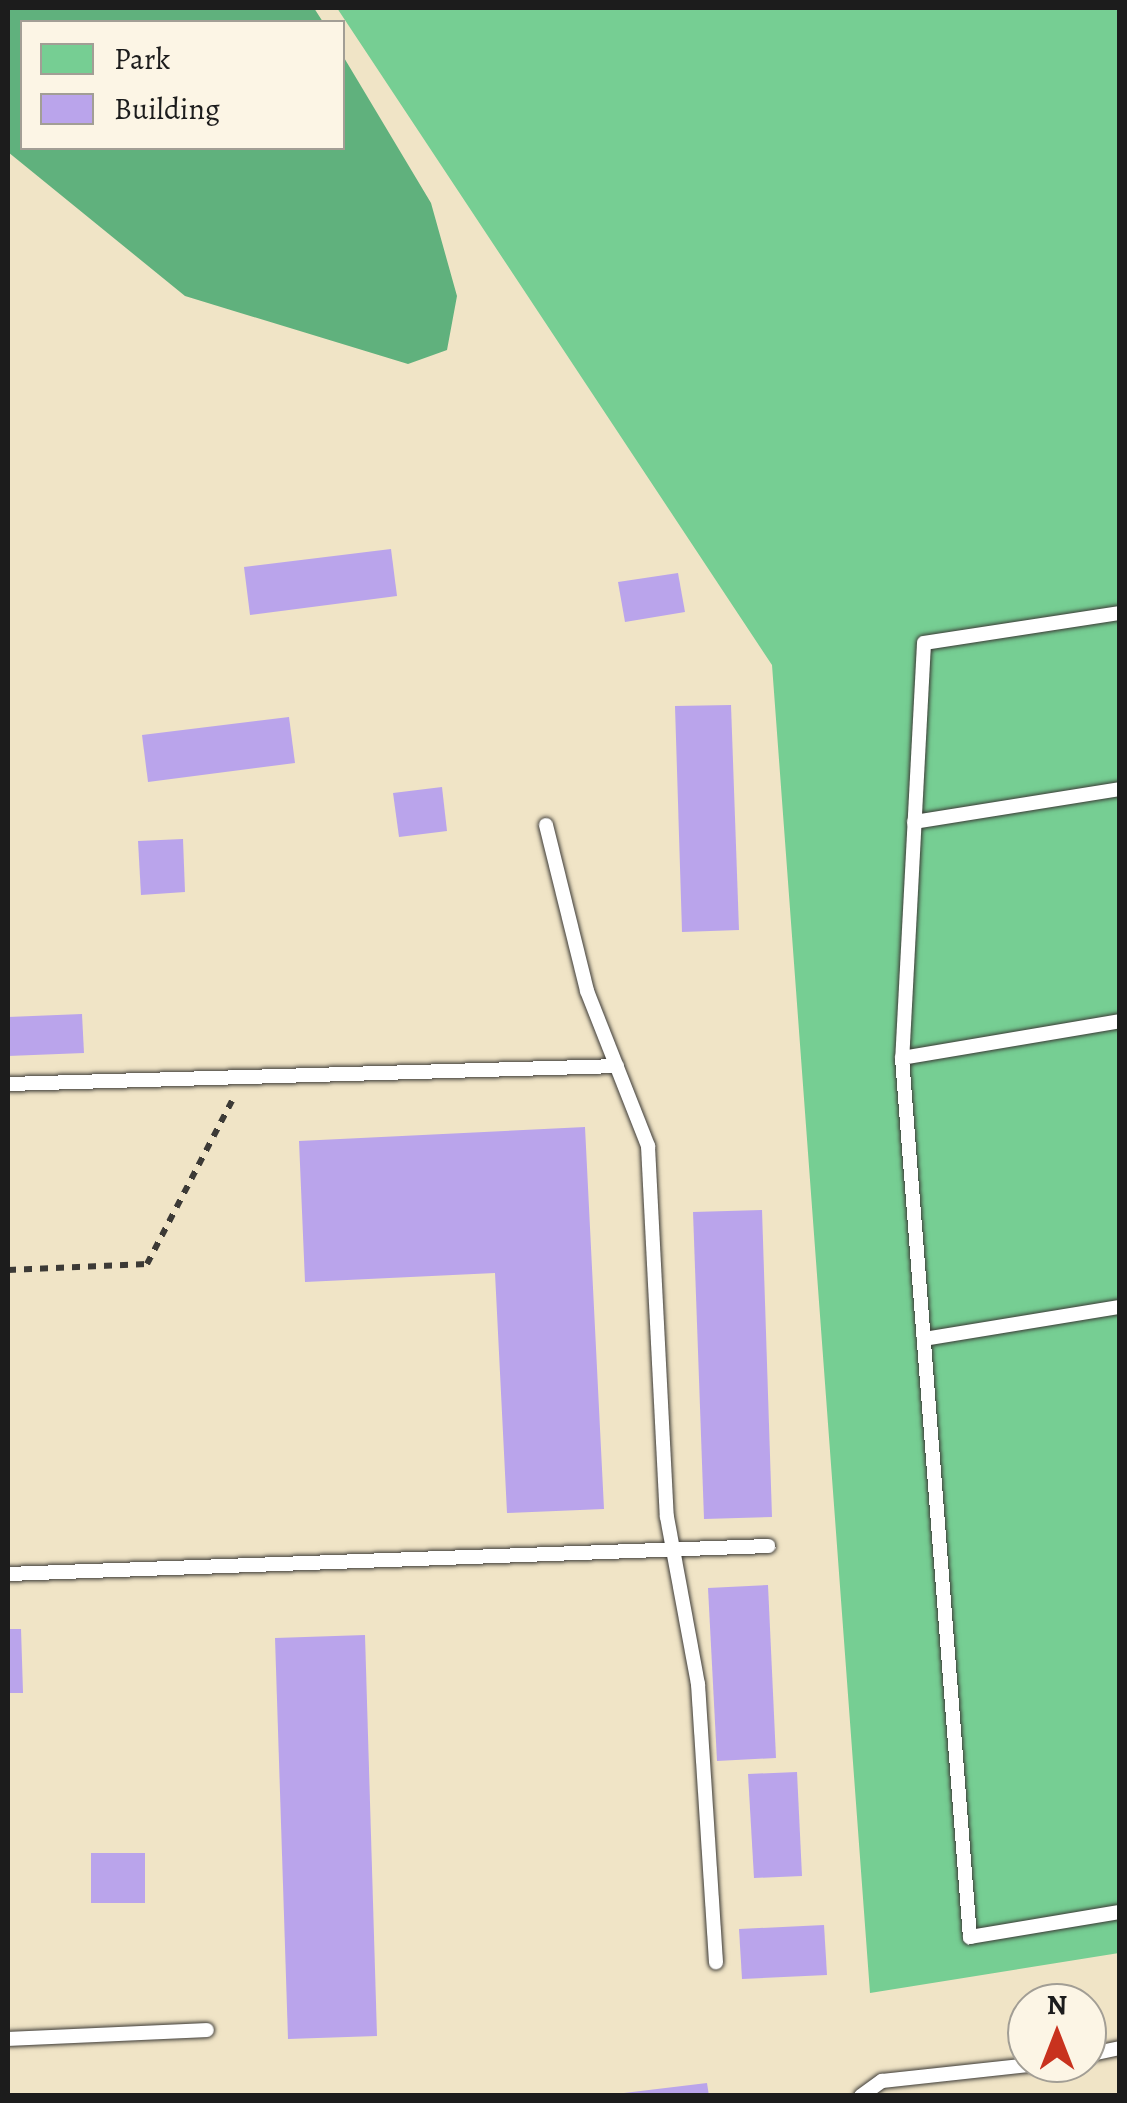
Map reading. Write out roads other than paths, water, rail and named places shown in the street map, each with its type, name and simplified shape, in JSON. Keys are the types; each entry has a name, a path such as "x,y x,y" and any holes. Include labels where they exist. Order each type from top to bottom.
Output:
{"lane":[{"path":"1120,612 924,643 902,1058 970,1937 1120,1912"},
{"path":"914,822 1120,788"},
{"path":"546,825 587,991 648,1146 673,1549 698,1684 716,1962"},
{"path":"902,1058 1120,1021"},
{"path":"8,1084 617,1066"},
{"path":"924,1340 1120,1307"},
{"path":"8,1574 768,1546"},
{"path":"8,2040 206,2030"},
{"path":"861,2096 882,2081 1007,2068"}]}
